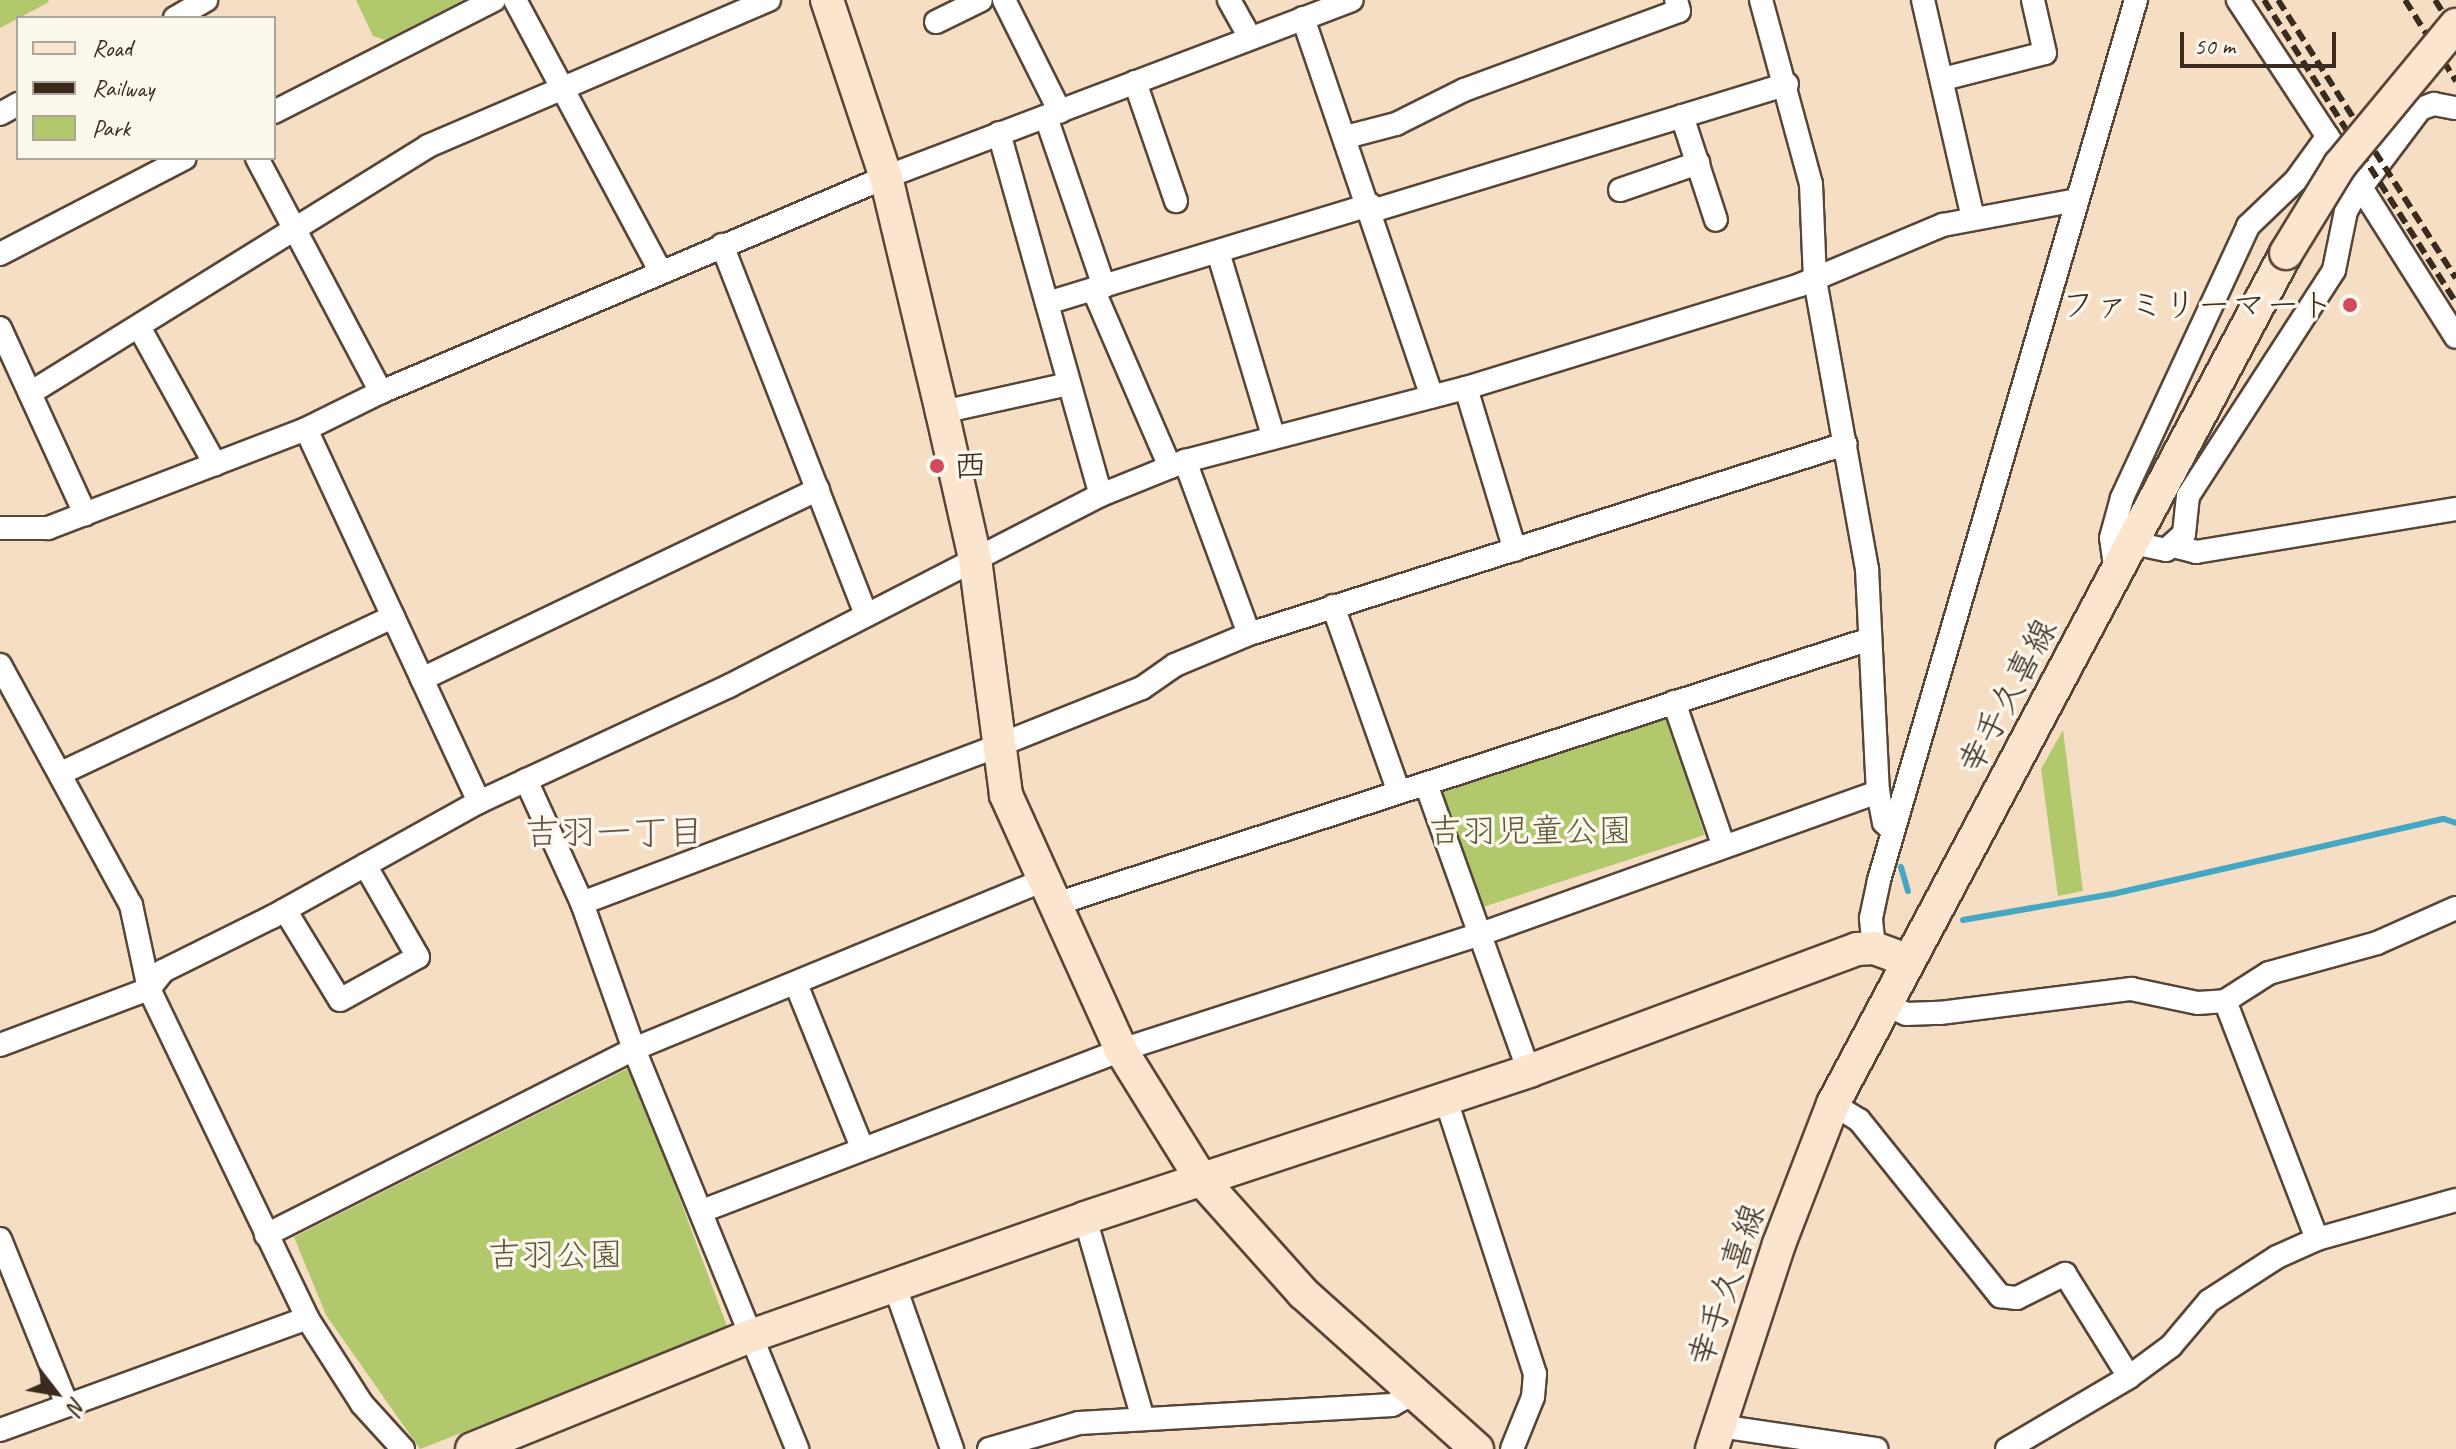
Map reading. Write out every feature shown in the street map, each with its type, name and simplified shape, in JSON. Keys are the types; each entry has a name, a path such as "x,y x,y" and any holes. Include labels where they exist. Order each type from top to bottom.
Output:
{"street":[{"path":"181,12 206,0"},
{"path":"276,111 494,0"},
{"path":"515,0 661,272"},
{"path":"30,393 296,232 428,146 769,0"},
{"path":"827,0 886,177 942,412 975,559 997,746 1006,795 1121,1050 1202,1180 1303,1293 1477,1449"},
{"path":"936,22 981,0"},
{"path":"1004,0 1053,114 1098,288 1249,634"},
{"path":"1229,0 1249,36"},
{"path":"0,528 48,528 306,429 381,392 886,177 1348,0"},
{"path":"1346,137 1396,124 1464,90 1679,11 1676,0"},
{"path":"1761,0 1787,84 1811,184 1815,280 1867,569 1878,792 1884,822 1893,832"},
{"path":"1923,0 1973,218"},
{"path":"1943,79 2045,53 2033,0"},
{"path":"1874,948 1872,908 1893,832 2136,0"},
{"path":"2238,0 2456,337"},
{"path":"1303,18 1371,208 1432,397"},
{"name":"幸手久喜線","path":"1716,1438 1779,1244 1833,1104 1907,960 2286,253 2340,165 2456,25"},
{"path":"1135,82 1176,201"},
{"path":"1047,303 1787,84"},
{"path":"2133,543 2160,551 2174,546 2184,534 2188,496 2334,270 2346,211 2361,187 2420,109 2434,104 2455,108"},
{"path":"1682,116 1716,220"},
{"path":"999,133 1101,495"},
{"path":"2116,573 2111,538 2122,498 2248,226 2296,180 2328,136"},
{"path":"0,254 181,160"},
{"path":"258,160 381,392"},
{"path":"1620,190 1698,163"},
{"path":"0,1045 149,989 163,971 285,910 479,802 729,686 1101,495 1177,464 1273,435 1466,388 1815,280 1910,235 1973,218 2077,200"},
{"path":"722,245 866,615"},
{"path":"1218,252 1273,435"},
{"path":"139,327 215,464"},
{"path":"0,328 85,514"},
{"path":"942,412 1068,384"},
{"path":"1466,388 1515,550"},
{"path":"306,429 479,802"},
{"path":"582,903 1142,688 1175,665 1249,634 1845,444"},
{"path":"422,679 818,489"},
{"path":"2174,546 2196,552 2456,509"},
{"path":"1333,606 1399,792"},
{"path":"61,773 393,617"},
{"path":"266,1235 634,1049 796,984 1051,892 1426,784 1870,639"},
{"path":"0,665 131,905 149,989 307,1318 362,1404 403,1449"},
{"path":"1674,702 1723,844"},
{"path":"526,780 582,903 634,1049 702,1211 748,1337 797,1449"},
{"path":"1426,784 1529,1071"},
{"path":"702,1211 1121,1050 1481,934 1723,844 1878,792"},
{"path":"285,910 340,1000 418,957 365,865"},
{"path":"1885,1004 1906,1014 1940,1013 2131,989 2198,1003 2225,1001 2269,973 2377,943 2456,908"},
{"path":"472,1449 748,1337 1085,1218 1529,1071 1857,949 1874,948 1907,960"},
{"path":"796,984 862,1147"},
{"path":"2225,1001 2317,1239"},
{"path":"1446,1100 1535,1374 1533,1397 1512,1449"},
{"path":"1833,1104 1859,1120 2000,1296 2017,1298 2065,1274 2129,1377"},
{"path":"2007,1449 2129,1377 2171,1346 2221,1293 2317,1239 2456,1200"},
{"path":"1085,1218 1142,1416"},
{"path":"0,1239 67,1405"},
{"path":"895,1287 952,1449"},
{"path":"0,1430 307,1318"},
{"path":"989,1449 1035,1442 1142,1416 1298,1414 1392,1405 1414,1393"},
{"path":"1716,1438 1876,1449"}],"green space":[{"path":"0,0 48,0 23,16 16,16 16,20 0,28"},
{"path":"356,0 463,0 385,40 373,36"},
{"name":"吉羽児童公園","path":"1666,716 1705,835 1478,908 1440,790"},
{"path":"2063,730 2083,891 2058,896 2041,769"},
{"name":"吉羽公園","path":"631,1067 728,1329 420,1449 326,1315 294,1237"}],"waterway":[{"path":"1963,920 2117,893 2444,819 2456,823"},
{"path":"1901,867 1908,891"}],"railway":[{"path":"2264,0 2456,302"},
{"path":"2278,0 2456,278"},
{"path":"2405,0 2456,81"},
{"path":"2435,0 2456,34"}],"place":[{"name":"ファミリーマート","path":"2350,305"},
{"name":"西","path":"937,466"}],"district":[{"name":"吉羽一丁目","path":"614,833"}]}
